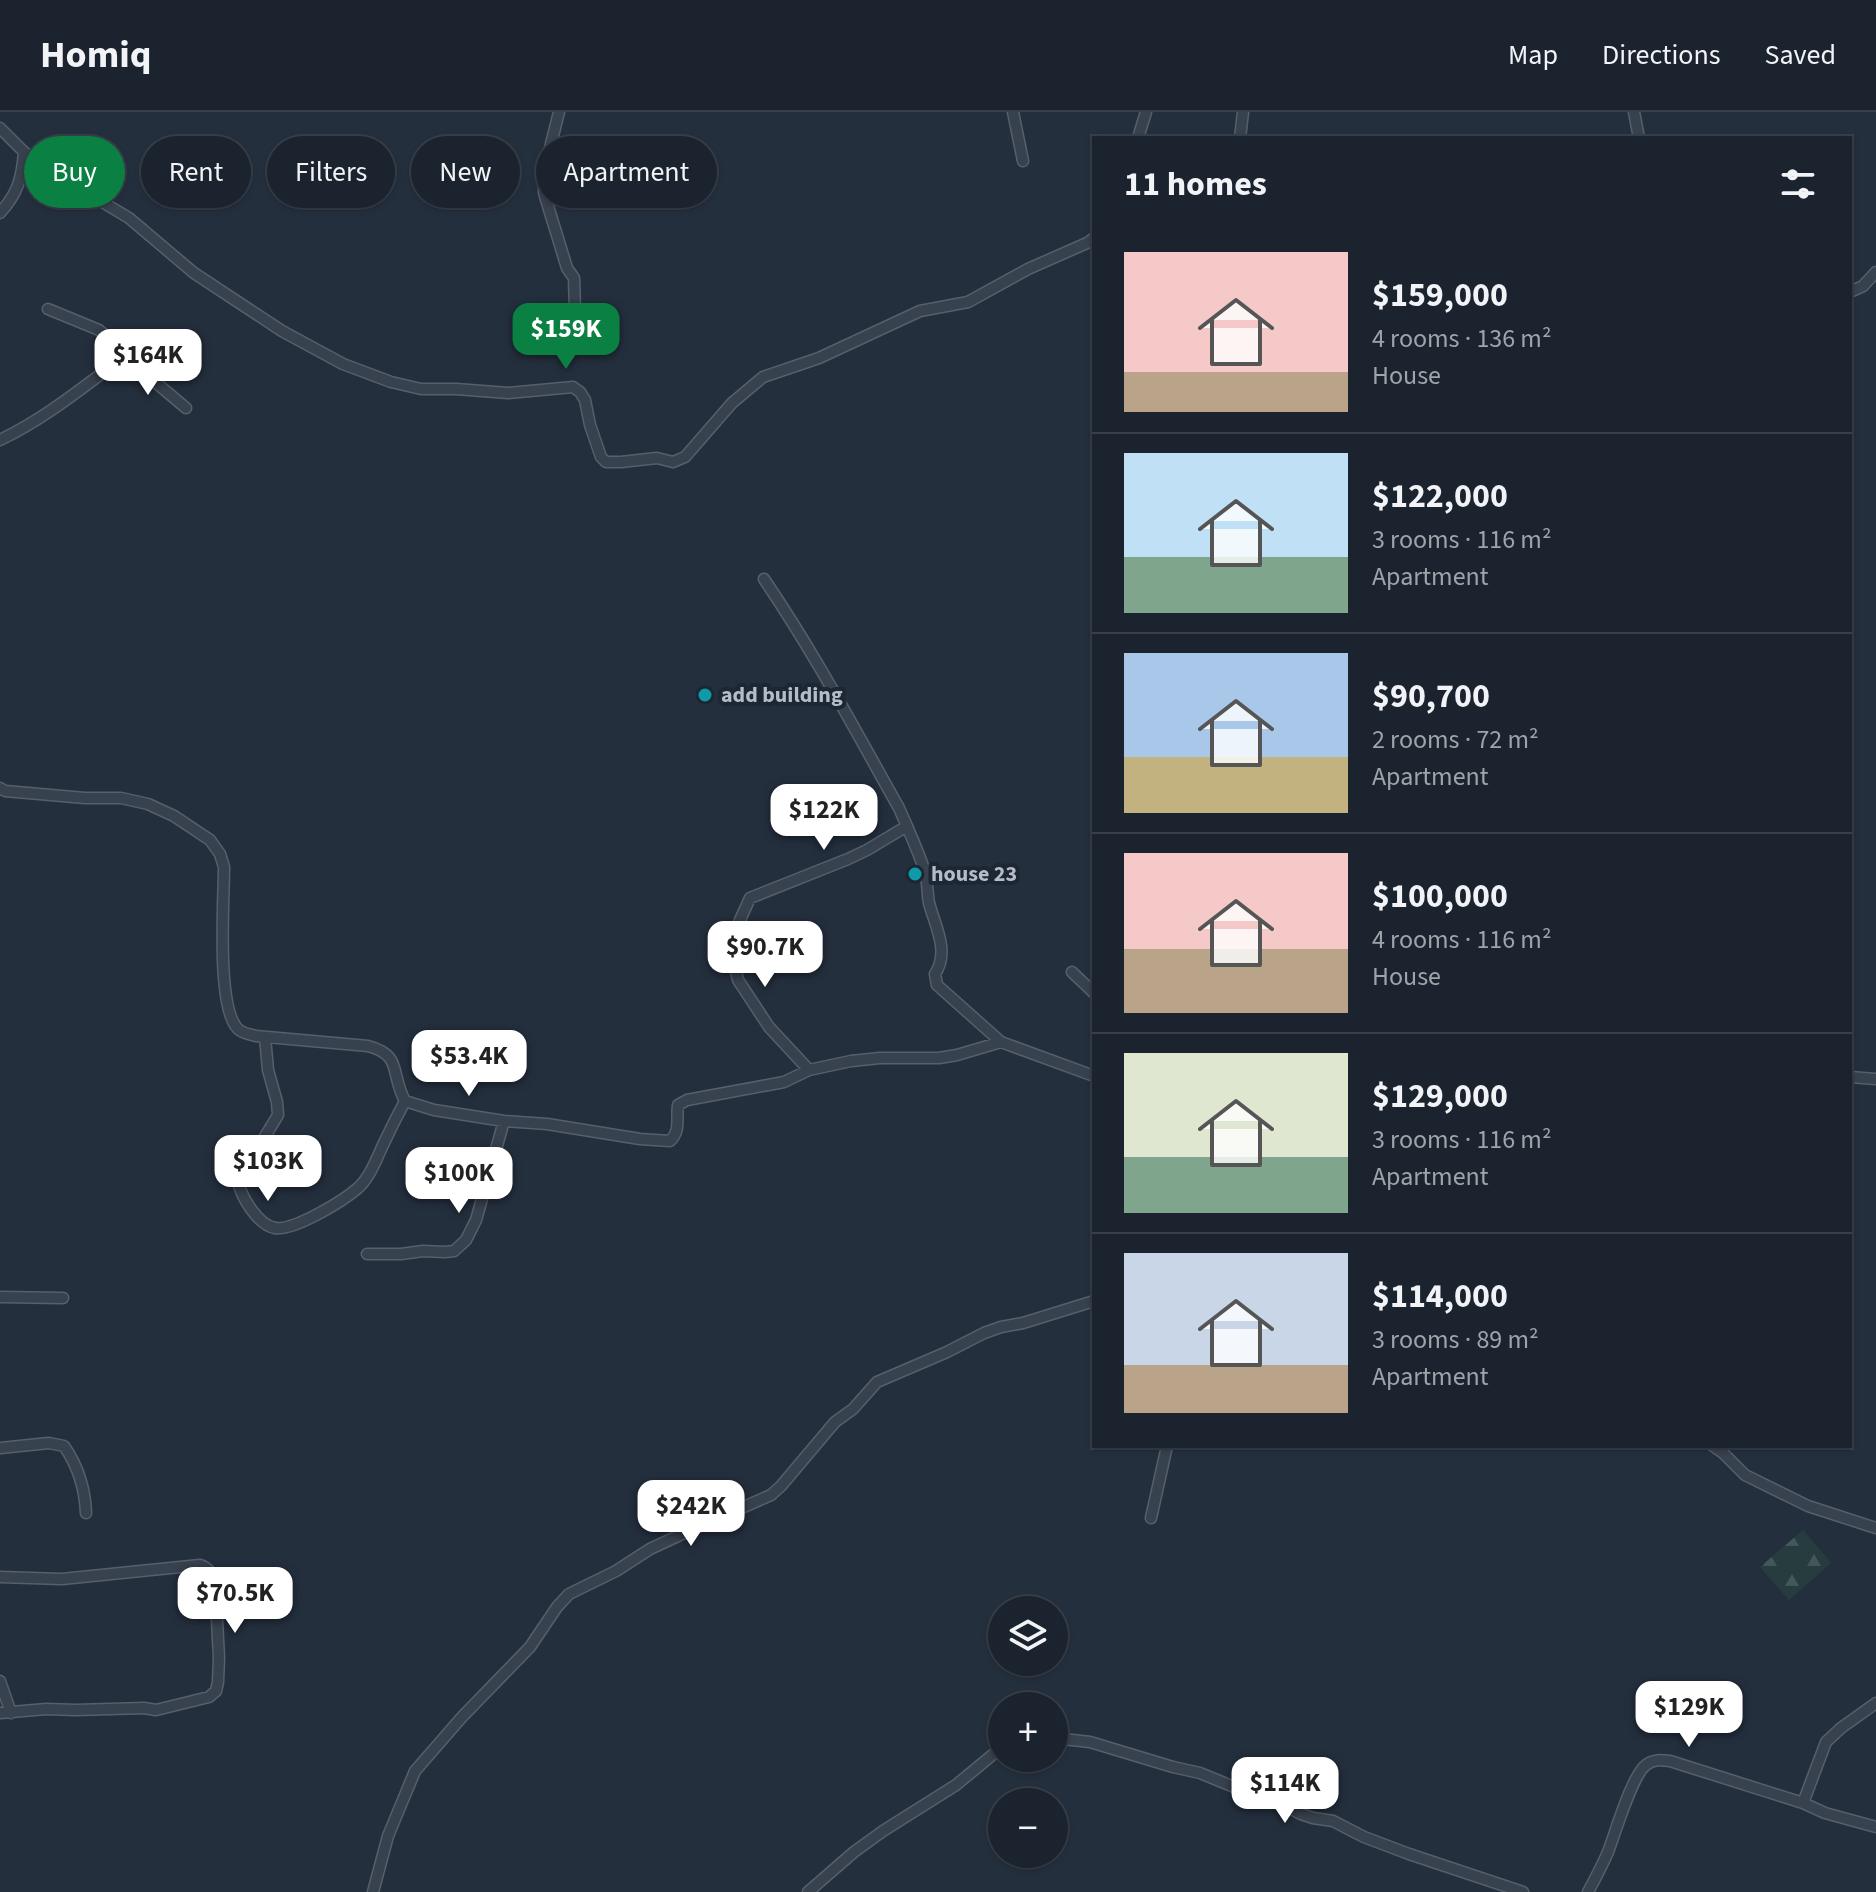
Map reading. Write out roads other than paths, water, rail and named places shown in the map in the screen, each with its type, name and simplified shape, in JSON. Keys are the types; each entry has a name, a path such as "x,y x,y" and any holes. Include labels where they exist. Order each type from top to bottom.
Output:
{"street":[{"path":"559,112 544,172 544,198 567,268 574,278 575,311 586,334"},
{"path":"1013,112 1023,161"},
{"path":"1139,136 1146,112"},
{"path":"1240,136 1243,112"},
{"path":"1634,112 1639,136"},
{"path":"0,128 24,152 20,183 0,213"},
{"path":"112,208 129,218 194,273 282,331 343,364 391,382 421,389 508,393 573,387 585,400 590,425 601,457 606,462 657,458 673,462 685,457 732,403 763,377 819,358 920,311 968,302 1028,269 1092,239"},
{"path":"1852,291 1863,286 1876,272"},
{"path":"48,309 99,330 111,341 121,359"},
{"path":"0,440 62,404 121,359 128,359 186,408"},
{"path":"764,579 800,631 907,826 925,872 929,900 941,939 942,954 935,974 937,985 1001,1042 1092,1075"},
{"path":"0,788 85,798 121,798 148,804 174,816 210,840 220,854 224,867 224,978 226,1001 237,1028 265,1037 368,1046 381,1050 391,1058 405,1101 434,1110 670,1141 678,1129 678,1105 687,1100 784,1082 809,1070 865,1059 948,1056 1001,1042"},
{"path":"809,1070 769,1027 738,980 734,940 740,920 750,898 848,859 907,826"},
{"path":"1072,972 1092,991"},
{"path":"265,1037 268,1070 278,1115 238,1181 240,1192 255,1214 268,1226 277,1228 296,1224 358,1188 370,1173 405,1101"},
{"path":"1852,1077 1876,1079"},
{"path":"367,1254 454,1251 466,1240 476,1220 504,1121"},
{"path":"0,1297 63,1298"},
{"path":"373,1892 388,1836 415,1771 530,1647 569,1594 616,1571 650,1549 771,1495 835,1422 853,1409 877,1382 984,1333 1092,1302"},
{"path":"0,1448 49,1443 64,1446 85,1492 86,1513"},
{"path":"1151,1518 1167,1448"},
{"path":"1716,1448 1745,1475 1808,1506 1876,1528"},
{"path":"0,1577 62,1579 200,1565 211,1572 215,1582 219,1658 216,1691 209,1697 156,1710 46,1709 6,1713 0,1681"},
{"path":"1803,1803 1826,1742 1876,1703"},
{"path":"1068,1740 1090,1742 1260,1793 1286,1807 1313,1818 1333,1821 1386,1846 1523,1892"},
{"path":"808,1892 883,1831 956,1785 988,1759"},
{"path":"1588,1892 1607,1854 1631,1791 1646,1765 1658,1760 1670,1761 1876,1827"}],"place":[{"name":"add building","path":"705,695"},
{"name":"house 23","path":"915,874"}]}
